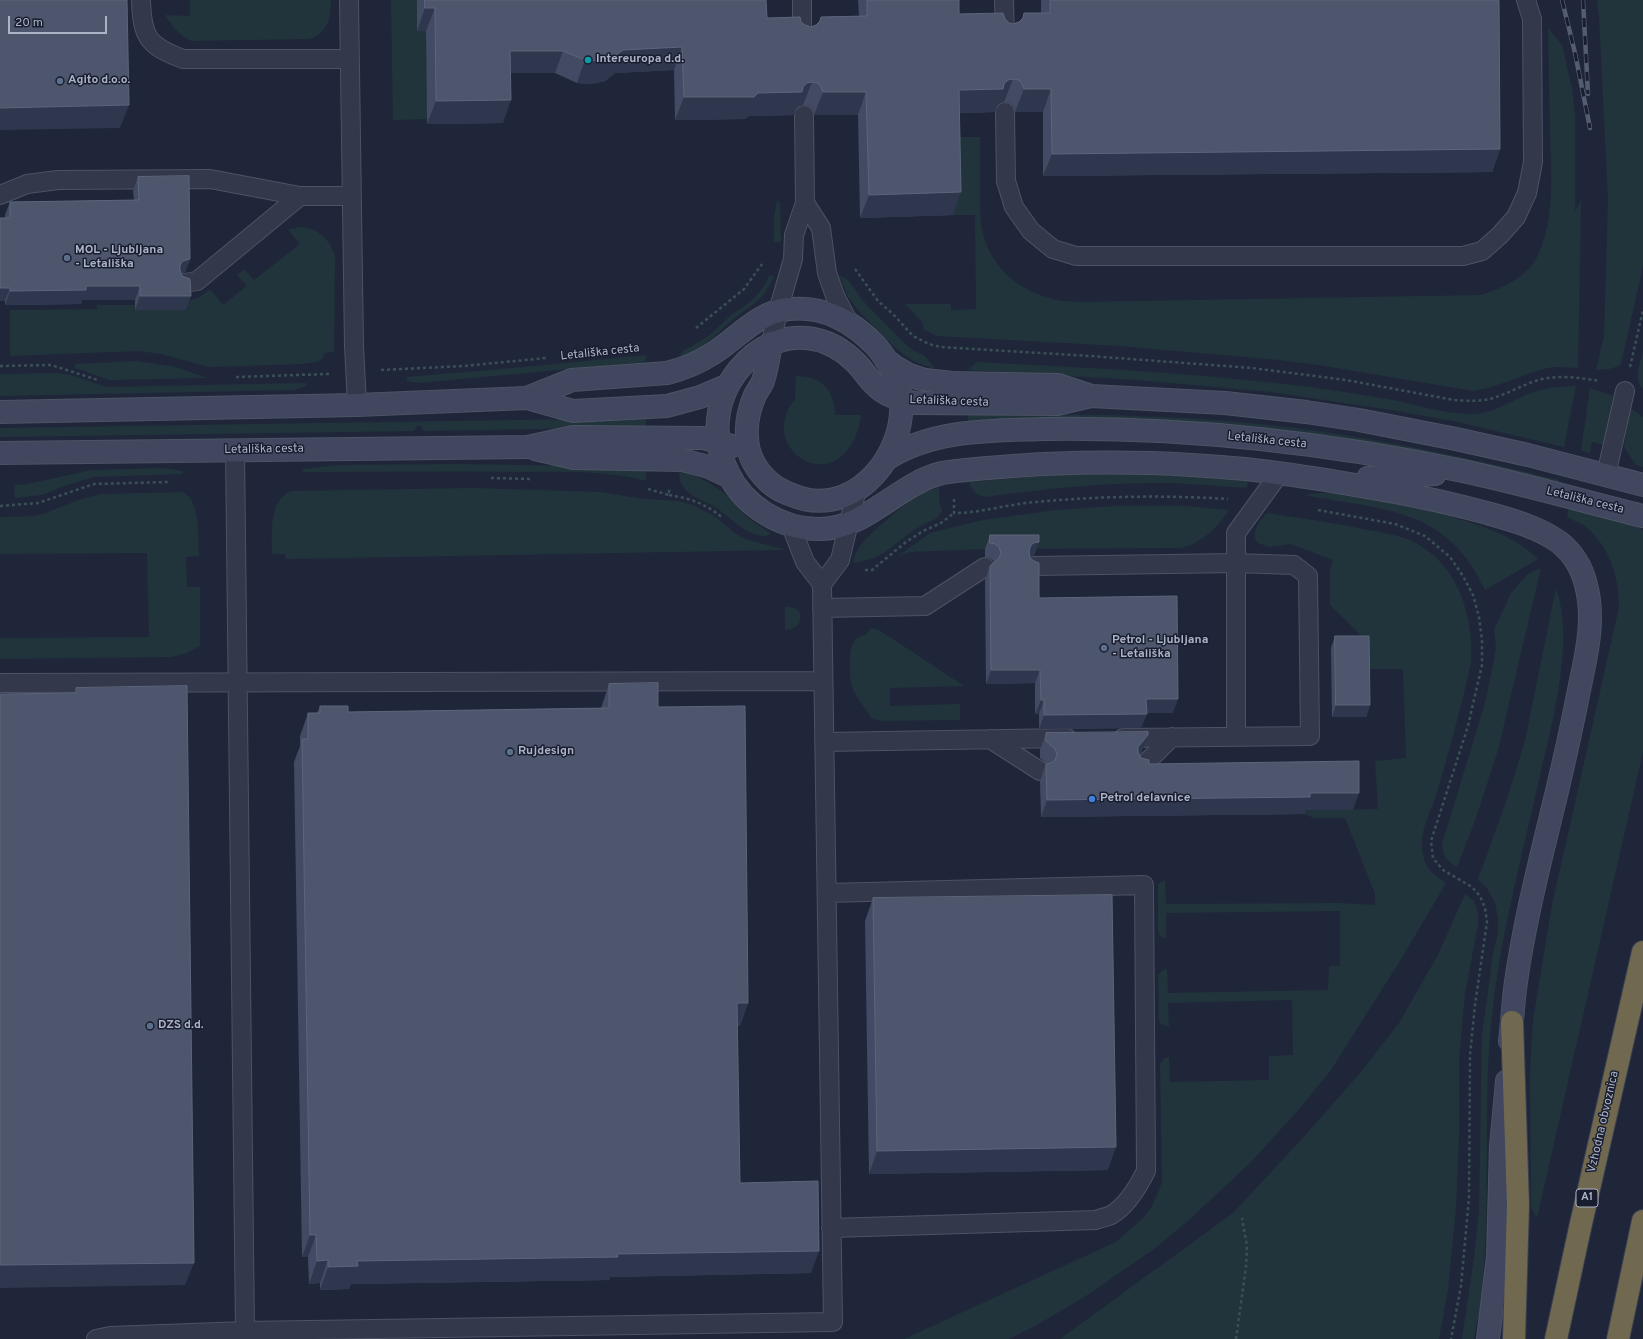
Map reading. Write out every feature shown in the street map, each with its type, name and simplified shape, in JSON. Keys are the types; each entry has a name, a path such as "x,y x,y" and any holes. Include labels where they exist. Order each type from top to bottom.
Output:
{"highway":[{"name":"Vzhodna obvoznica","path":"1556,1339 1643,952"},
{"path":"1512,1022 1518,1205 1514,1339"},
{"path":"1618,1339 1643,1221"}],"main road":[{"name":"Letališka cesta","path":"527,398 572,380 667,373 678,370 713,354 750,324 778,311 806,309 831,314 849,323 868,338 895,367 921,379 952,383 1058,385 1091,396 1225,403 1314,413 1456,439 1643,485"},
{"name":"Letališka cesta","path":"1091,396 1057,404 922,403 902,400 887,394 875,385 856,363 834,346 816,340 797,338 783,339 771,343 761,349 743,364 726,386 721,400 718,441 721,454 730,477 739,491 750,503 774,518 791,526 818,530 835,528 849,523 865,516 912,484 953,471 1019,465 1086,463 1195,465 1327,480"},
{"name":"Letališka cesta","path":"771,343 763,382 750,408 747,422 747,437 750,456 766,479 775,488 786,494 815,502 830,501 845,497 857,489 879,469 888,458 900,423 902,400 898,385 885,358"},
{"name":"Letališka cesta","path":"0,412 357,405 527,398 573,410 667,406 700,397 726,386"},
{"name":"Letališka cesta","path":"888,458 914,444 953,434 969,432 1054,429 1211,435 1309,445 1462,471 1643,516"},
{"name":"Letališka cesta","path":"0,453 528,447 573,437 703,438 733,446 750,456"},
{"name":"Letališka cesta","path":"528,447 574,458 682,460 709,467 730,477"},
{"path":"1327,480 1398,477 1462,471"},
{"path":"1327,480 1436,499 1522,523 1561,544 1573,556 1583,572 1590,602 1588,639 1570,733 1521,953 1514,993 1501,1146 1498,1256 1488,1339"}],"lane":[{"path":"141,0 145,32 155,46 167,53 183,59 349,59"},
{"path":"348,0 354,346 357,405"},
{"path":"802,0 802,39"},
{"path":"1004,0 1004,36"},
{"path":"1005,112 1006,181 1014,207 1031,231 1053,249 1076,256 1463,256 1482,251 1500,235 1516,217 1526,193 1533,162 1532,19 1526,0"},
{"path":"771,343 778,311 793,259 794,235 805,203 804,115"},
{"path":"0,195 27,184 58,180 210,179 300,196 352,196"},
{"path":"185,283 197,281 300,196"},
{"path":"805,203 821,228 827,274 835,296 849,323"},
{"path":"1606,475 1625,391"},
{"path":"234,450 245,1331"},
{"path":"1236,737 1236,533 1278,474"},
{"path":"96,1339 110,1336 245,1331 833,1322 822,584 840,560 857,489"},
{"path":"791,526 805,562 822,584"},
{"path":"1034,566 1236,563 1294,564 1308,576 1310,736 1108,738"},
{"path":"822,608 925,606 985,567"},
{"path":"0,683 237,681 823,681"},
{"path":"1142,767 1172,737"},
{"path":"824,742 1085,738"},
{"path":"990,739 1040,771"},
{"path":"827,893 1144,885 1146,1171 1138,1188 1126,1202 1111,1215 1096,1220 831,1228"}],"path":[{"path":"694,329 744,289 764,262"},
{"path":"855,268 878,301 893,314 913,336 929,344 951,349 1090,356 1252,368 1346,380 1454,400 1469,401 1494,398 1526,384 1543,379 1558,378 1578,378 1607,382 1625,391 1643,310"},
{"name":"Letališka cesta","path":"389,370 464,366 552,357"},
{"path":"0,366 51,365"},
{"path":"232,377 324,374"},
{"path":"486,478 532,479"},
{"path":"0,506 30,505 94,484 170,482"},
{"path":"644,488 669,496 669,483"},
{"path":"954,492 954,513"},
{"path":"872,570 906,542 922,531 941,523 954,513 967,513 1032,502 1092,498 1168,496 1229,499"},
{"path":"1316,510 1395,524 1425,536 1443,550 1457,566 1473,595 1479,617 1483,655 1480,676 1468,726 1431,841 1433,858 1437,864 1450,875 1472,887 1480,896 1487,914 1487,931 1475,1005 1470,1055 1467,1213 1461,1286 1451,1339"},
{"path":"1236,1339 1246,1267 1247,1246 1242,1218"}],"shaded area":[{"path":"190,0 331,0 327,24 320,33 309,39 191,41 176,30 165,15 190,16"},
{"path":"391,0 417,0 417,31 426,31 427,119 393,120"},
{"path":"1597,0 1643,0 1643,266 1621,364 1612,368 1596,370 1604,336 1608,201"},
{"path":"1548,28 1562,45 1572,88 1575,116 1575,211 1581,202 1578,368 1548,368 1493,387 1474,391 1319,365 1279,360 1119,346 937,336 924,330 922,322 905,304 951,304 951,310 976,309 975,215 953,215 952,137 980,137 981,225 987,247 993,258 1010,277 1020,285 1043,296 1056,300 1080,302 1481,295 1496,290 1512,282 1526,272 1531,266 1536,259 1547,228 1551,196"},
{"path":"777,200 780,203 781,242 774,242 774,218"},
{"path":"299,227 312,229 321,234 329,243 335,254 334,352 325,353 321,361 302,364 209,367 161,354 139,351 10,356 10,310 97,309 97,305 135,305 135,310 185,310 185,301 199,297 210,289 223,305 247,286 237,275 244,269 254,280 300,244 288,230"},
{"path":"839,275 848,280 865,303 904,343 913,350 925,356 935,369 913,361 895,348 859,311 848,297"},
{"path":"769,276 774,276 770,285 755,303 737,316 701,347 679,356 683,351 707,337 728,318 752,300 761,291"},
{"path":"1643,352 1643,389 1638,381 1638,376"},
{"path":"646,355 645,362 418,383 407,381 407,377"},
{"path":"137,361 176,367 207,378 110,380 75,368 75,364"},
{"path":"977,362 1163,373 1305,386 1393,400 1461,414 1471,414 1494,410 1540,390 1576,386 1564,447 1453,421 1271,392 1137,380 968,370"},
{"path":"55,373 71,375 106,387 306,383 306,386 293,390 0,396 0,374"},
{"path":"796,376 813,379 825,386 832,398 835,415 861,415 859,427 852,444 844,454 830,463 811,463 803,460 795,454 785,438 784,428 786,416 788,409 795,400"},
{"path":"1590,388 1613,396 1604,445 1592,442 1590,453 1581,451"},
{"path":"1630,408 1643,417 1643,467 1636,465 1624,447"},
{"path":"968,414 1150,416 1297,428 1410,447 1559,480 1558,485 1050,420 968,421"},
{"path":"646,418 646,427 424,431 421,426 417,426 414,431 0,437 0,428"},
{"path":"461,464 583,466 646,470 646,481 630,477 599,473 567,472 303,472 303,469 338,465"},
{"path":"162,468 183,471 183,474 94,477 67,485 42,495 15,498 14,485 28,484 91,470"},
{"path":"679,472 692,475 708,482 724,493 748,518 770,533 769,535 762,536 747,531 715,507 692,495 682,485"},
{"path":"1092,473 1169,474 1247,480 1248,485 1246,488 1171,483 1101,485 1055,488 986,497 980,496 975,492 969,482"},
{"path":"473,488 599,492 645,499 678,501 692,505 713,515 736,534 748,540 784,550 286,559 285,554 272,554 272,527 275,509 284,495 292,491"},
{"path":"939,488 939,500 942,511 937,518 915,529 884,553 871,559 853,563 862,543 905,504 919,494"},
{"path":"182,492 188,496 193,503 197,520 199,556 186,557 187,587 200,587 200,646 187,653 171,657 0,659 0,638 149,637 147,553 0,554 0,517 35,516 81,499 102,494"},
{"path":"1321,493 1364,496 1476,524 1510,539 1525,548 1538,559 1485,590 1470,563 1452,542 1432,527 1410,517 1386,510 1360,504 1304,495"},
{"path":"1115,506 1185,506 1229,510 1214,529 1202,539 1189,546 1181,548 985,549 910,552 898,556 930,533 983,520 1056,510"},
{"path":"1569,506 1638,526 1643,531 1643,752 1537,1218 1531,1208 1530,1073 1533,1020 1552,905 1619,607 1617,584 1611,562 1606,551 1592,532 1583,525 1567,517"},
{"path":"1267,513 1327,522 1390,534 1410,540 1431,553 1443,565 1453,579 1461,595 1470,628 1471,663 1450,746 1436,795 1424,828 1422,841 1424,860 1429,869 1446,883 1403,956 1331,1070 1301,1107 1250,1163 1190,1219 1158,1246 1089,1294 1037,1325 1009,1339 904,1339 1116,1242 1143,1218 1152,1206 1162,1183 1160,1064 1165,1058 1169,1057 1170,1082 1269,1080 1269,1056 1293,1055 1292,1000 1168,1003 1169,1027 1161,1024 1159,1021 1158,975 1163,970 1167,969 1168,993 1328,990 1329,966 1340,966 1340,911 1166,913 1166,939 1160,936 1158,932 1158,884 1165,880 1166,904 1340,903 1375,905 1375,894 1345,818 1314,818 1304,814 1304,810 1378,809 1375,761 1406,758 1403,669 1365,669 1364,638 1330,605 1330,570 1333,560 1291,544 1269,547 1258,543 1255,535 1256,527"},
{"path":"1541,568 1498,750 1475,821 1457,867 1446,858 1443,852 1442,844 1485,703 1496,647 1494,630 1511,593 1528,574"},
{"path":"1556,588 1561,609 1563,632 1560,682 1503,939 1497,976 1490,1032 1488,1069 1484,1269 1480,1308 1474,1339 1462,1339 1479,1212 1482,1035 1493,954 1498,933 1498,919 1495,902 1486,887 1478,879 1506,802 1525,741"},
{"path":"785,606 797,609 800,614 799,624 792,629 785,630"},
{"path":"871,628 879,630 964,686 890,688 890,706 960,704 960,720 882,721 871,718 857,697 851,684 850,663 853,643 860,636 865,635"},
{"path":"1465,894 1474,901 1478,912 1478,925 1465,993 1459,1059 1459,1136 1456,1207 1448,1290 1439,1339 1060,1339 1233,1213 1300,1141 1361,1072 1399,1023 1439,953"}],"building":[{"name":"Agito d.o.o.","path":"0,0 127,0 129,105 0,108"},
{"path":"425,0 766,0 767,18 800,17 801,22 811,27 820,21 821,17 867,16 867,0 959,0 959,14 1003,13 1005,19 1009,23 1013,24 1019,22 1023,18 1024,13 1050,13 1050,0 1499,0 1500,149 1052,154 1051,89 1024,89 1019,80 1013,79 1008,80 1004,84 1003,89 959,90 961,192 869,195 866,92 823,92 818,83 812,82 807,83 803,87 802,92 758,93 754,97 684,97 682,47 623,50 613,58 599,61 585,60 563,51 510,51 511,100 436,101 435,8 425,8"},
{"path":"189,176 190,259 183,261 180,265 180,270 182,276 190,279 191,296 140,296 140,286 86,286 86,290 10,291 10,288 0,288 0,218 10,218 10,202 139,200 138,177"},
{"name":"Petrol - Ljubljana - Letališka","path":"990,535 1039,535 1039,542 1033,543 1029,552 1030,558 1039,563 1039,598 1177,596 1178,699 1146,699 1147,714 1044,715 1044,700 1041,700 1040,670 991,670 990,566 999,558 1001,553 999,547 990,543"},
{"path":"1335,636 1369,636 1370,705 1336,705"},
{"path":"658,683 658,707 745,706 748,1003 737,1003 740,1183 818,1181 819,1251 617,1254 618,1257 357,1261 358,1266 328,1267 328,1260 317,1261 316,1235 310,1235 302,739 308,739 308,713 320,713 320,706 348,706 348,712 609,708 609,684"},
{"path":"187,686 194,1263 0,1265 0,694 76,693 76,688"},
{"path":"1148,732 1148,735 1138,747 1138,752 1141,758 1149,760 1149,764 1359,761 1359,793 1310,793 1310,797 1047,800 1046,764 1055,760 1057,754 1055,749 1046,741 1046,733"},
{"path":"1112,895 1116,1147 877,1151 873,898"}],"railway":[{"path":"1562,0 1575,53 1590,128"},
{"path":"1583,0 1588,94"}],"place":[{"name":"Intereuropa d.d.","path":"588,60"},
{"name":"Agito d.o.o.","path":"60,81"},
{"name":"MOL - Ljubljana - Letališka","path":"67,258"},
{"name":"Petrol - Ljubljana - Letališka","path":"1104,648"},
{"name":"Rujdesign","path":"510,752"},
{"name":"Petrol delavnice","path":"1092,799"},
{"name":"DZS d.d.","path":"150,1026"}]}
